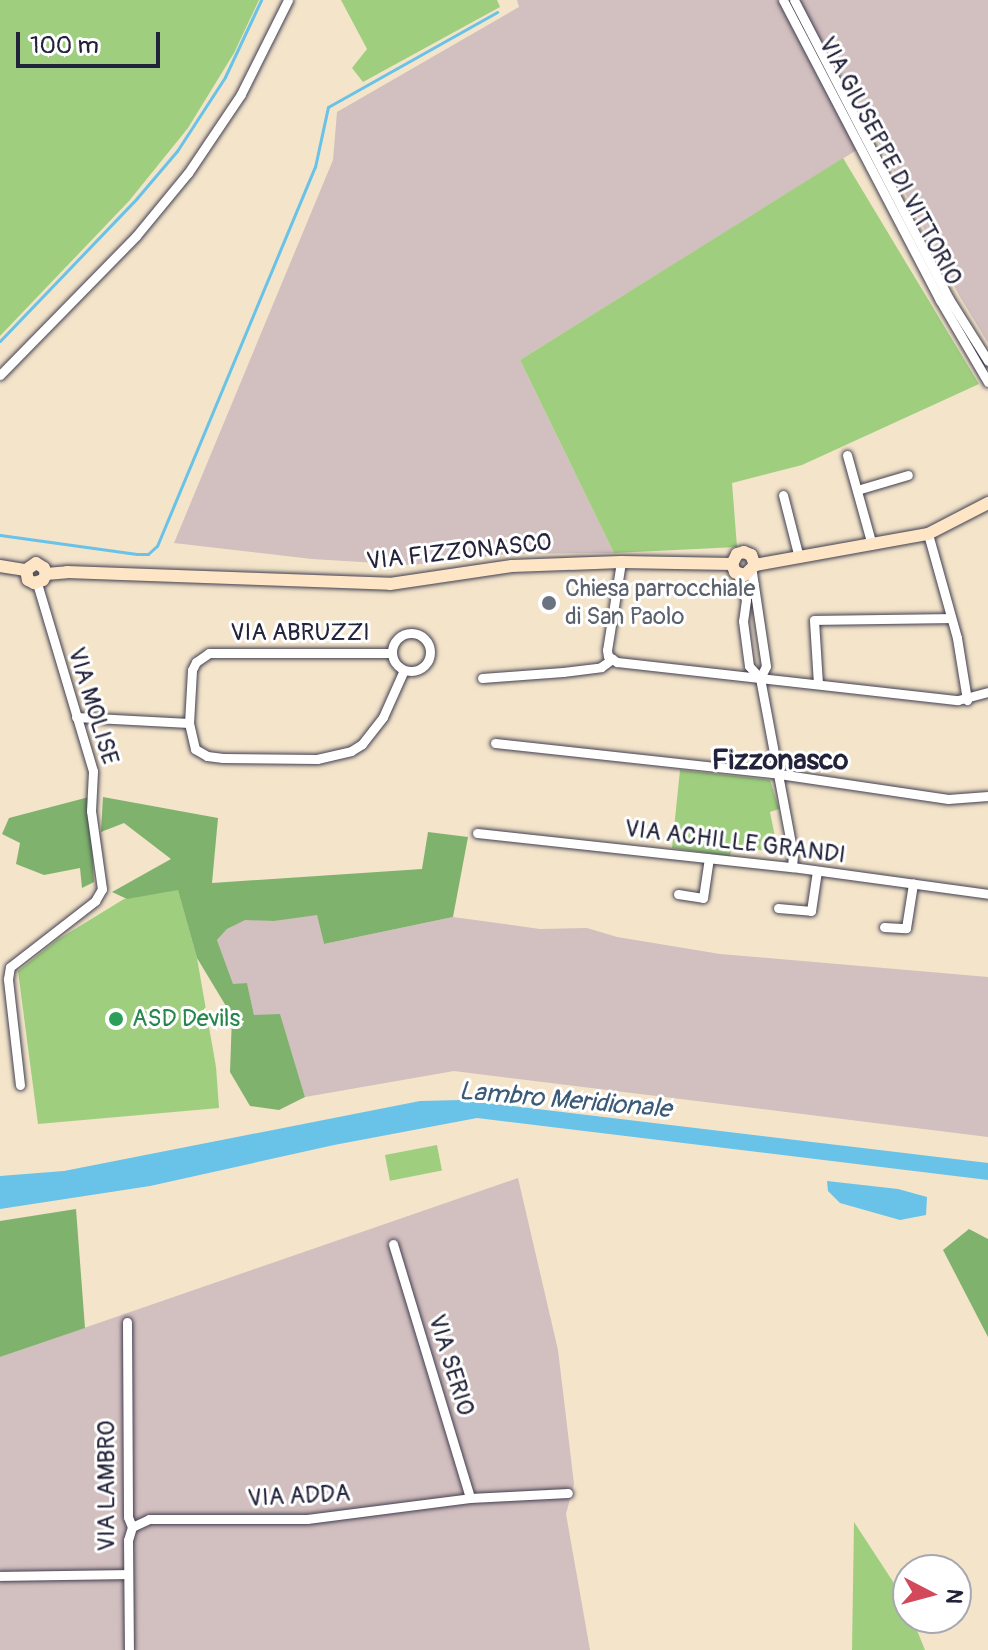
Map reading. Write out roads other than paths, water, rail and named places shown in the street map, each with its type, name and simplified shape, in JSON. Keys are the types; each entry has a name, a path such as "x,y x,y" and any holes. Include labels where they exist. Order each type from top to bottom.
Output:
{"main road":[{"name":"VIA FIZZONASCO","path":"0,566 26,570 33,564 39,564 42,579 99,572 390,584 512,566 621,562 754,569 928,534 988,503"},
{"name":"VIA FIZZONASCO","path":"735,569 737,554 744,552 754,558 754,569"}],"street":[{"path":"0,375 115,258 188,173 241,94 288,0"},
{"name":"VIA GIUSEPPE DI VITTORIO","path":"783,0 949,299 988,361"},
{"name":"VIA GIUSEPPE DI VITTORIO","path":"794,0 861,140 987,376"},
{"path":"847,455 872,545"},
{"path":"857,490 908,475"},
{"path":"783,495 799,558"},
{"path":"928,534 951,618 967,700"},
{"path":"612,659 607,650 621,562"},
{"path":"735,569 746,600 743,621 749,666 760,678 793,855 792,867"},
{"path":"754,569 766,666 760,678"},
{"name":"VIA MOLISE","path":"20,1085 8,979 10,967 95,901 102,889 91,811 93,771 76,717 42,579"},
{"path":"818,684 814,620 951,618"},
{"path":"410,632 424,637 430,650 429,658 419,669 404,670 391,653 396,639 410,632"},
{"name":"VIA ABRUZZI","path":"189,723 192,670 196,662 209,653 391,653"},
{"path":"482,678 576,671 601,667 612,659 967,700 988,692"},
{"path":"76,717 189,723 195,749 207,756 336,756 362,744 374,730 404,670"},
{"path":"495,743 779,774 957,800 988,796"},
{"name":"VIA ACHILLE GRANDI","path":"477,833 792,867 988,894"},
{"path":"678,894 703,898 709,858"},
{"path":"778,908 811,911 817,871"},
{"path":"884,927 906,928 913,884"},
{"name":"VIA SERIO","path":"393,1244 470,1498"},
{"name":"VIA LAMBRO","path":"127,1322 128,1517 132,1527 127,1574 129,1650"},
{"name":"VIA ADDA","path":"132,1527 149,1519 307,1519 470,1498 568,1493"},
{"path":"0,1576 127,1574"}],"water":[{"path":"461,1100 988,1163 988,1180 477,1118 334,1145 150,1186 0,1209 0,1176 64,1171 420,1101"},
{"path":"827,1181 898,1189 927,1197 926,1215 900,1220 840,1203 828,1191"}],"waterway":[{"path":"0,341 137,198 177,151 225,77 261,0"},
{"path":"0,535 137,554 148,554 157,546 315,167 328,107 497,12"}],"place":[{"name":"Chiesa parrocchiale di San Paolo","path":"549,603"},
{"name":"ASD Devils","path":"116,1019"}],"district":[{"name":"Fizzonasco","path":"780,761"}],"water label":[{"name":"Lambro Meridionale","path":"565,1101"}]}
